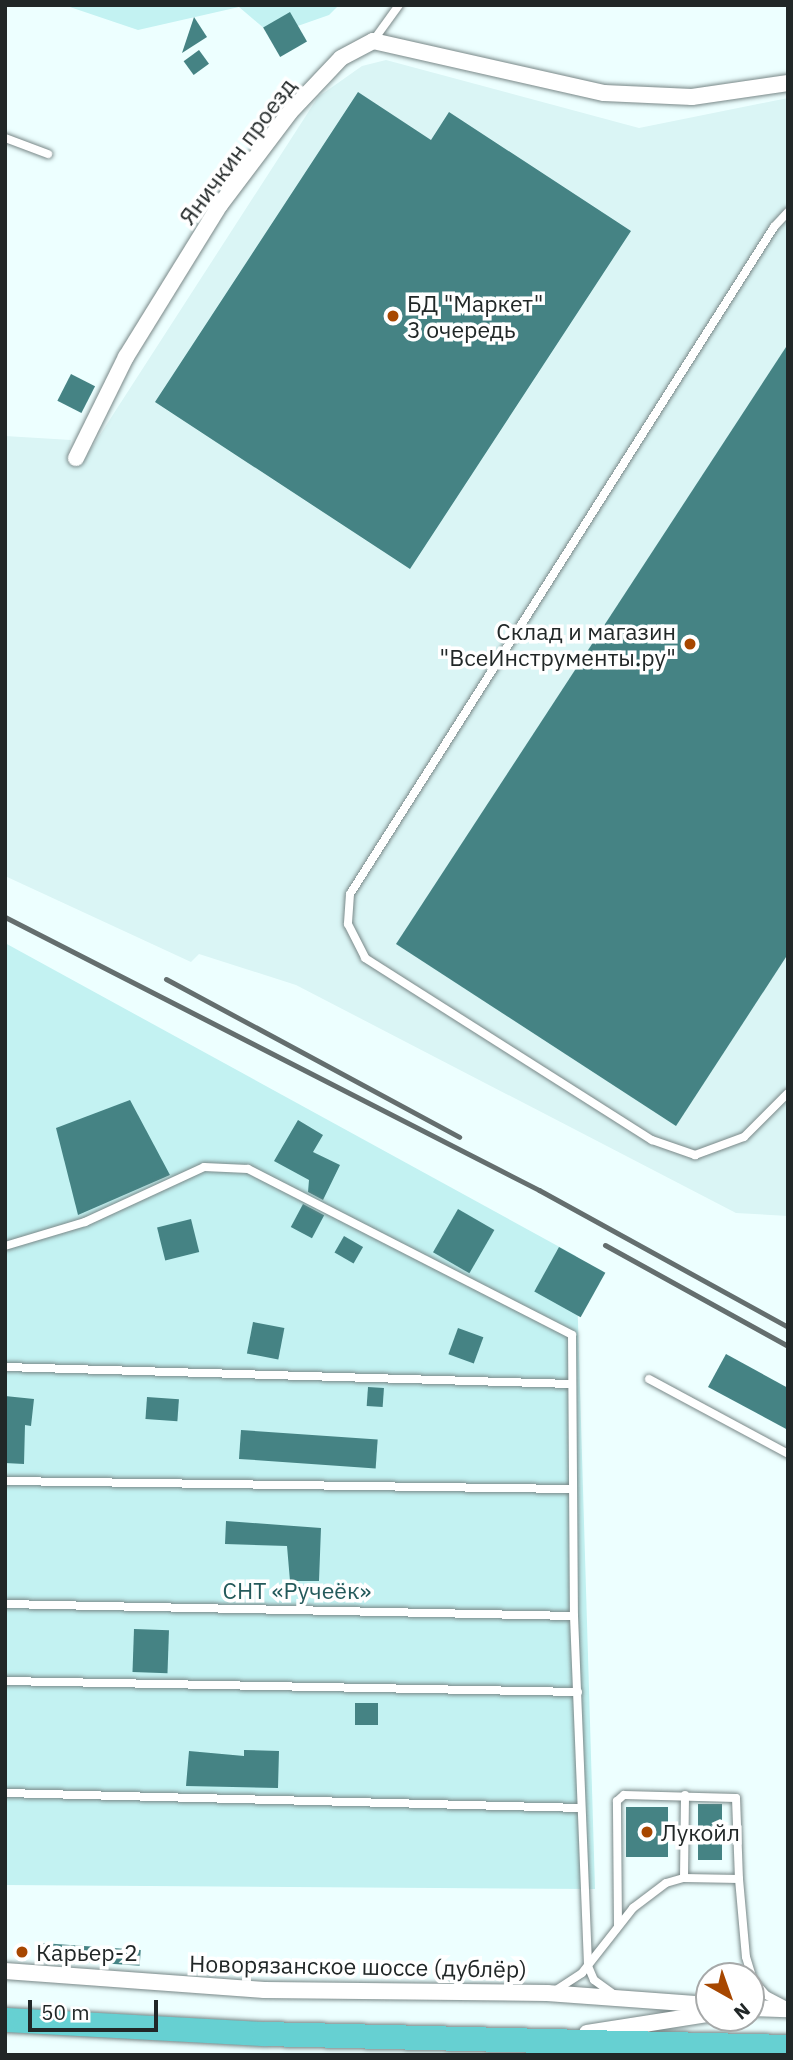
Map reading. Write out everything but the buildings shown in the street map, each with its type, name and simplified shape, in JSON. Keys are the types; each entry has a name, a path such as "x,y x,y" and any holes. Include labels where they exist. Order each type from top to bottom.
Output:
{"highway":[{"path":"6,2020 525,2043 788,2047"}],"street":[{"path":"373,41 604,93 692,97 788,83"},
{"name":"Яничкин проезд","path":"76,458 126,356 220,205 289,112 341,58 373,41"},
{"name":"Новорязанское шоссе (дублёр)","path":"5,1971 264,1990 547,1993 695,2004"},
{"path":"765,2008 788,2008"},
{"path":"525,2043 695,2016"}],"lane":[{"path":"373,41 400,5"},
{"path":"5,138 48,154"},
{"path":"788,212 766,239 350,894 348,924 365,958 652,1140 695,1155 744,1137 788,1093"},
{"path":"5,1246 85,1222 204,1167 248,1169 572,1335 574,1616 588,1966 598,1984 630,1999"},
{"path":"5,1367 572,1384"},
{"path":"649,1379 788,1454"},
{"path":"5,1481 572,1489"},
{"path":"5,1604 574,1616"},
{"path":"5,1681 578,1692"},
{"path":"5,1793 581,1808"},
{"path":"618,1926 617,1801 624,1795 736,1798 746,1957 753,1980 766,1995 788,2008"},
{"path":"684,1878 685,1796"},
{"path":"547,1993 566,1985 588,1966 618,1926 650,1893 684,1878 739,1879"}],"shaded area":[{"path":"386,60 639,128 788,98 788,1216 736,1213 296,985 199,954 191,962 5,876 5,436 71,440 68,455 85,458 318,97 362,66"}],"green space":[{"path":"64,5 339,5 329,15 272,35 239,7 138,30"},
{"name":"СНТ «Ручеёк»","path":"5,943 576,1256 595,1889 5,1885"}],"railway":[{"path":"5,917 539,1190 788,1327"},
{"path":"166,979 459,1137"},
{"path":"605,1245 788,1346"}],"place":[{"name":"БД \"Маркет\" 3 очередь","path":"393,316"},
{"name":"Склад и магазин \"ВсеИнструменты.ру\"","path":"690,644"},
{"name":"Лукойл","path":"647,1832"},
{"name":"Карьер-2","path":"22,1952"}]}
